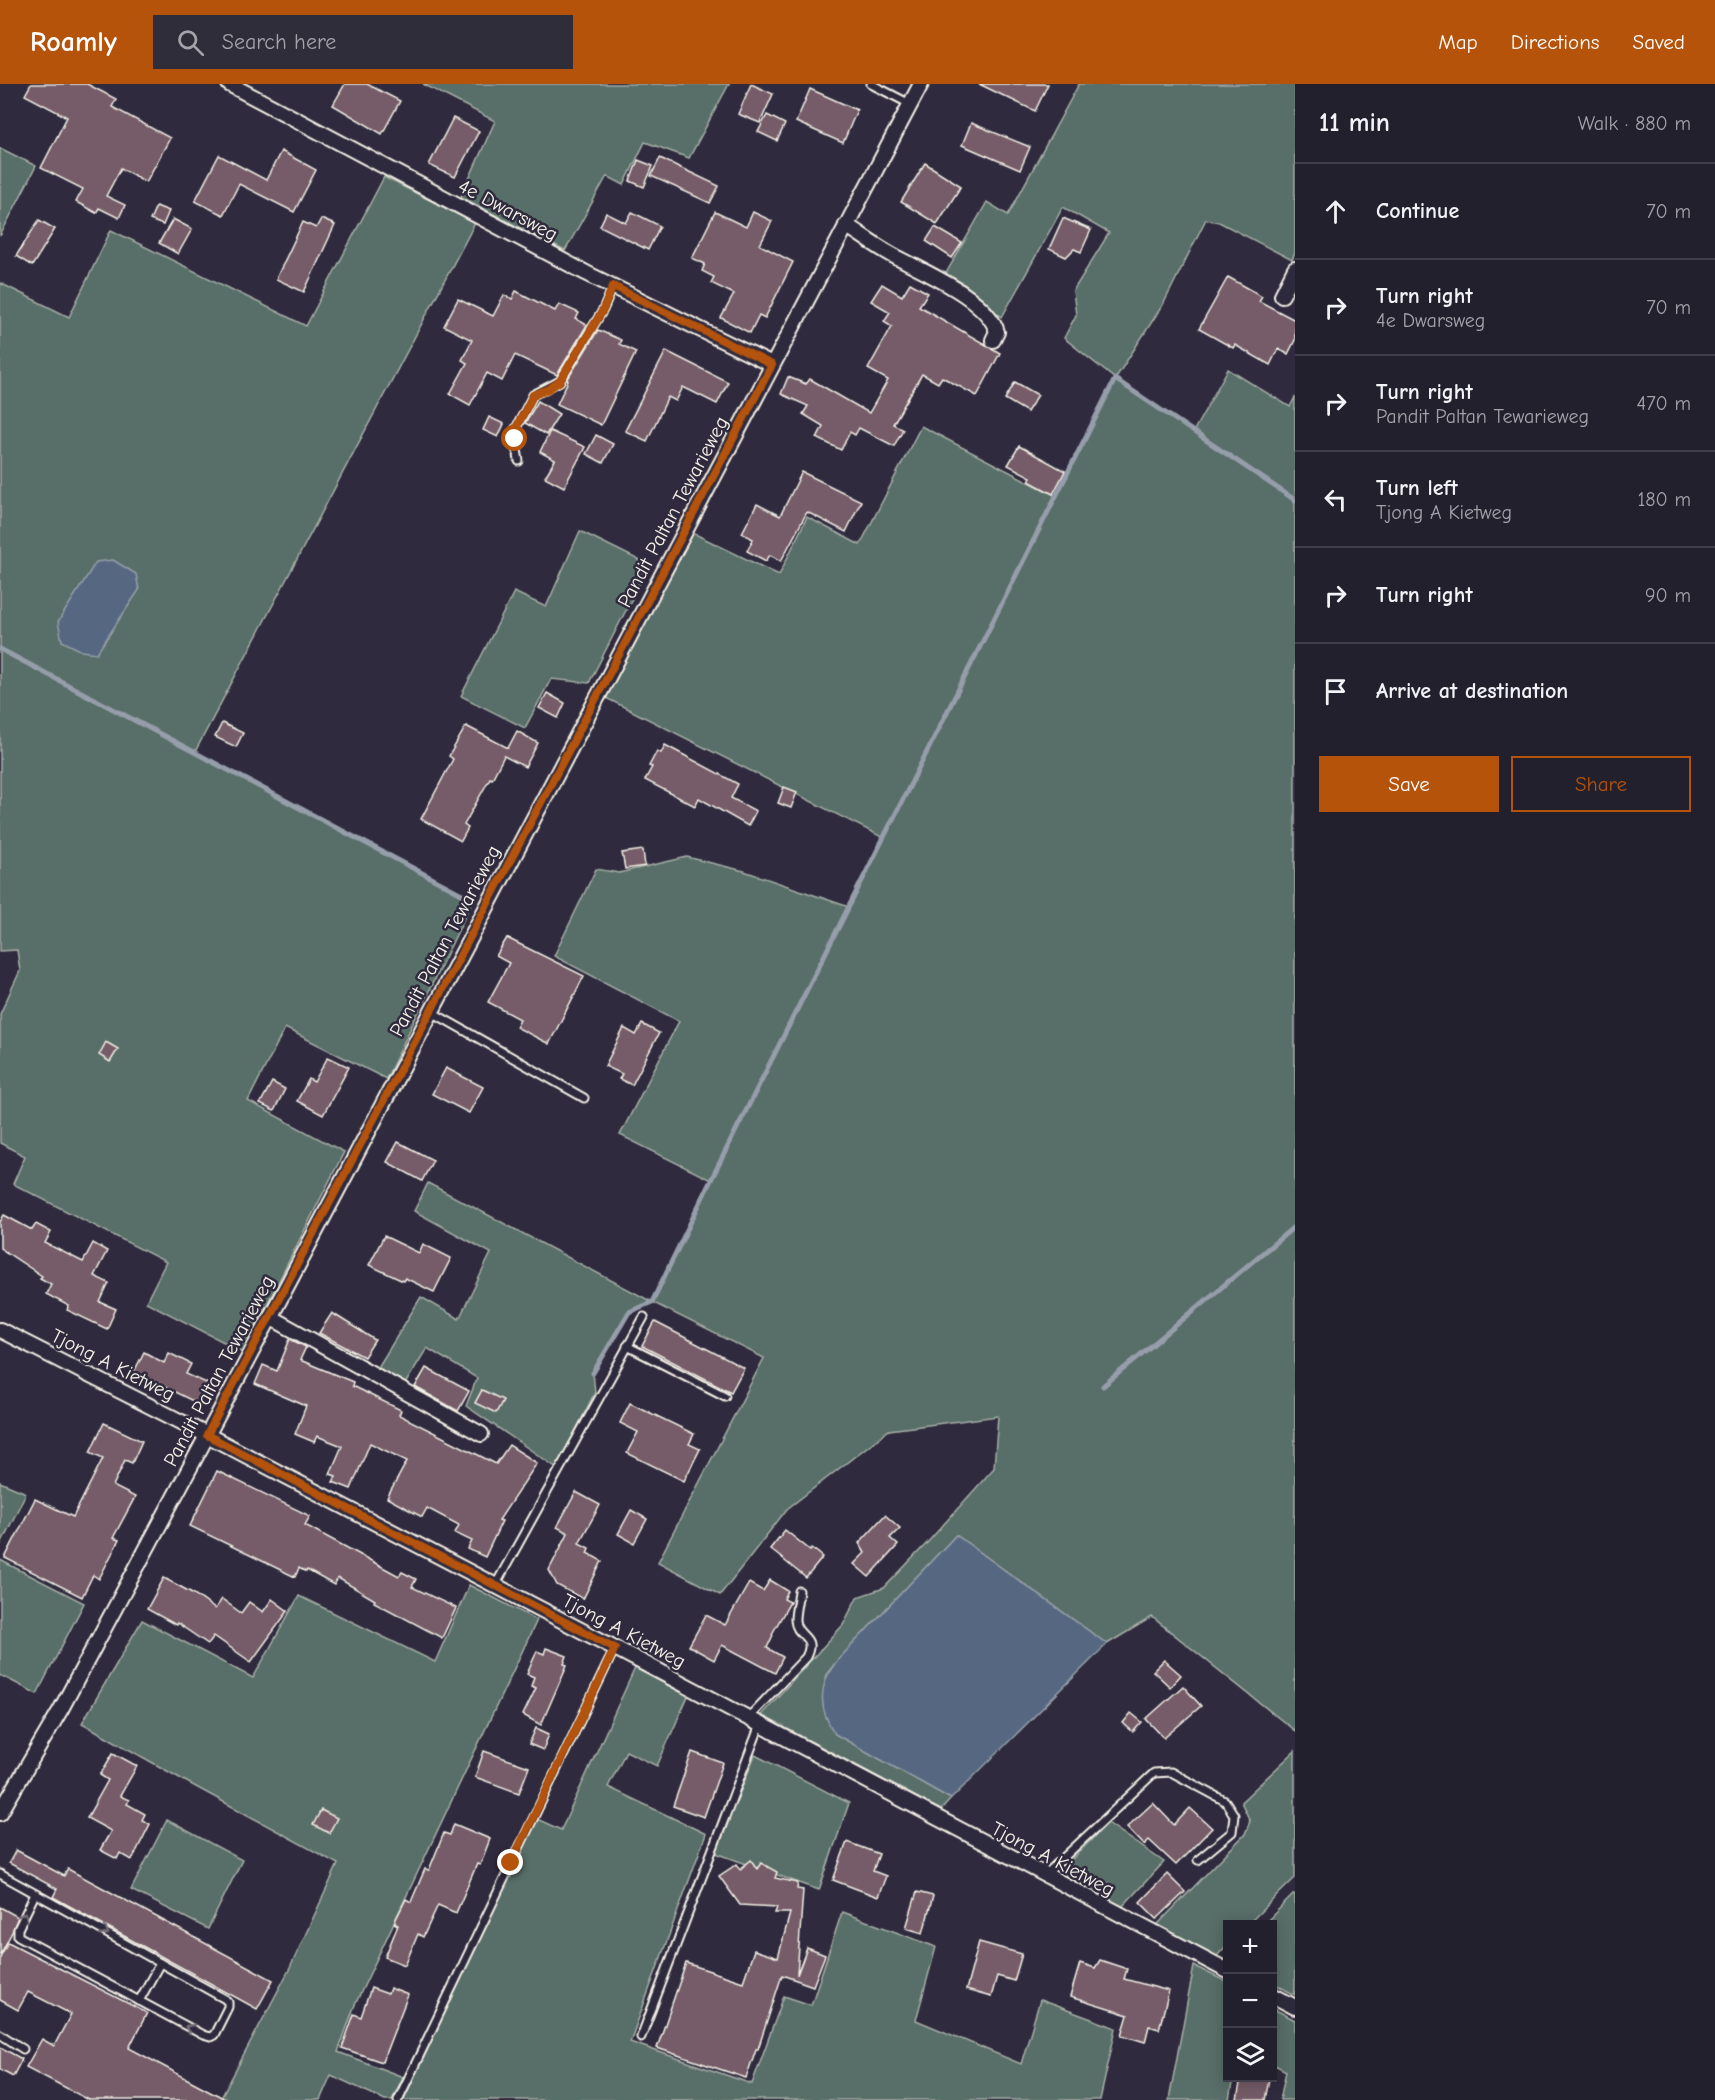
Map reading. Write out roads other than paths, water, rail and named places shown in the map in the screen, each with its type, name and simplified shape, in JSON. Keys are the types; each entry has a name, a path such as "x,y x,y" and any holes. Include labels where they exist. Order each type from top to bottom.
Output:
{"street":[{"name":"4e Dwarsweg","path":"229,84 613,286 772,365"},
{"name":"Pandit Paltan Tewarieweg","path":"0,1813 60,1709 270,1317 921,84"},
{"path":"846,225 896,257 939,278 977,305 994,321 997,332 993,340"},
{"path":"1282,295 1295,268"},
{"path":"270,1317 481,1434"},
{"name":"Tjong A Kietweg","path":"0,1330 207,1435 615,1648 1223,1969"},
{"path":"1277,1998 1295,2007"}],"lane":[{"path":"871,84 910,104"},
{"path":"519,461 514,432 533,395 549,389 560,381 603,310 613,286"},
{"path":"430,1011 584,1098"},
{"path":"495,1586 644,1317"},
{"path":"627,1346 725,1395"},
{"path":"748,1718 806,1657 810,1649 809,1642 798,1629 795,1621 799,1591"},
{"path":"398,2100 615,1648"},
{"path":"641,2037 760,1725"},
{"path":"1044,1876 1154,1773 1171,1772 1195,1784 1225,1801 1234,1815 1232,1832 1198,1860"},
{"path":"0,1874 228,2002 228,2007 214,2035 210,2037 203,2035 18,1936 18,1929 35,1894"},
{"path":"139,2001 160,1963"},
{"path":"0,2034 23,2049"}],"water":[{"path":"113,560 136,574 139,590 97,653 82,651 62,641 58,622 96,562"},
{"path":"956,1535 1107,1644 951,1799 835,1734 825,1715 822,1697 826,1679 836,1662"}],"waterway":[{"path":"593,1373 629,1312 652,1302 711,1180 1115,379 1295,500"},
{"path":"0,649 473,900"},
{"path":"1103,1386 1295,1226"}]}
